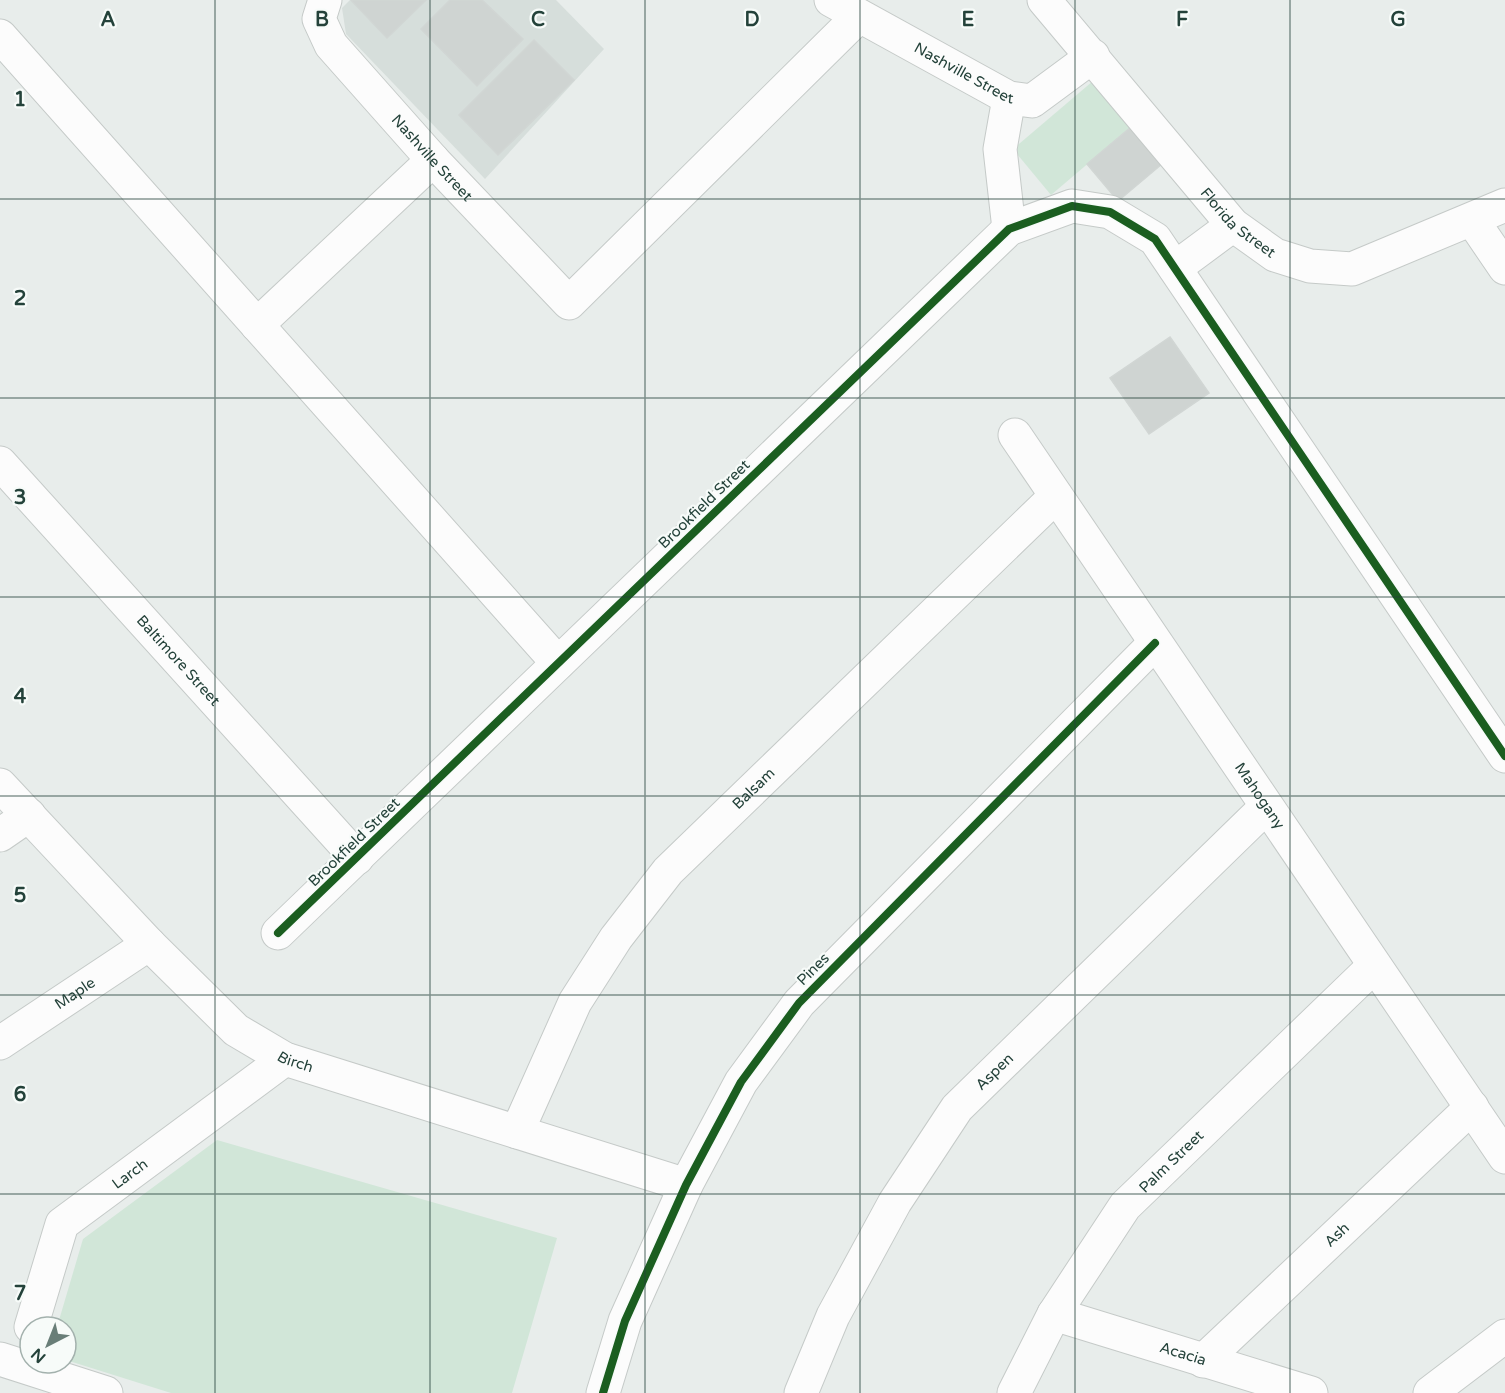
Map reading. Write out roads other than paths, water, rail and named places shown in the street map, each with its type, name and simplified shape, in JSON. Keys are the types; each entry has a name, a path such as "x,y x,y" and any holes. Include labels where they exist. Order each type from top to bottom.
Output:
{"street":[{"name":"Nashville Street","path":"325,0 319,20 331,45 433,160 569,303 859,16"},
{"name":"Nashville Street","path":"831,0 1009,98 1032,101 1093,56"},
{"name":"Florida Street","path":"1044,0 1233,225 1275,255 1310,266 1352,269 1473,221 1505,205"},
{"path":"0,36 558,663"},
{"path":"1009,98 1000,149 1009,229"},
{"path":"257,325 433,160"},
{"name":"Brookfield Street","path":"278,933 1009,229 1072,206 1110,212 1155,239 1505,756"},
{"path":"1473,221 1505,268"},
{"path":"1175,268 1233,225"},
{"name":"Mahogany","path":"1014,435 1505,1157"},
{"name":"Baltimore Street","path":"0,463 357,858"},
{"name":"Balsam","path":"517,1132 575,1002 616,938 668,871 1056,496"},
{"name":"Pines","path":"603,1393 626,1321 686,1185 741,1082 799,1003 1155,643"},
{"name":"Birch","path":"0,785 149,944 236,1030 285,1059 686,1185"},
{"name":"Aspen","path":"801,1393 833,1316 896,1202 957,1108 1266,807"},
{"path":"0,835 29,815"},
{"name":"Maple","path":"0,1043 149,944"},
{"name":"Palm Street","path":"1014,1393 1054,1314 1125,1206 1374,966"},
{"name":"Larch","path":"35,1315 62,1224 285,1059"},
{"name":"Ash","path":"1203,1361 1472,1107"},
{"name":"Acacia","path":"1054,1314 1311,1393"},
{"path":"1430,1393 1505,1336"},
{"path":"10,1363 106,1393"}]}
